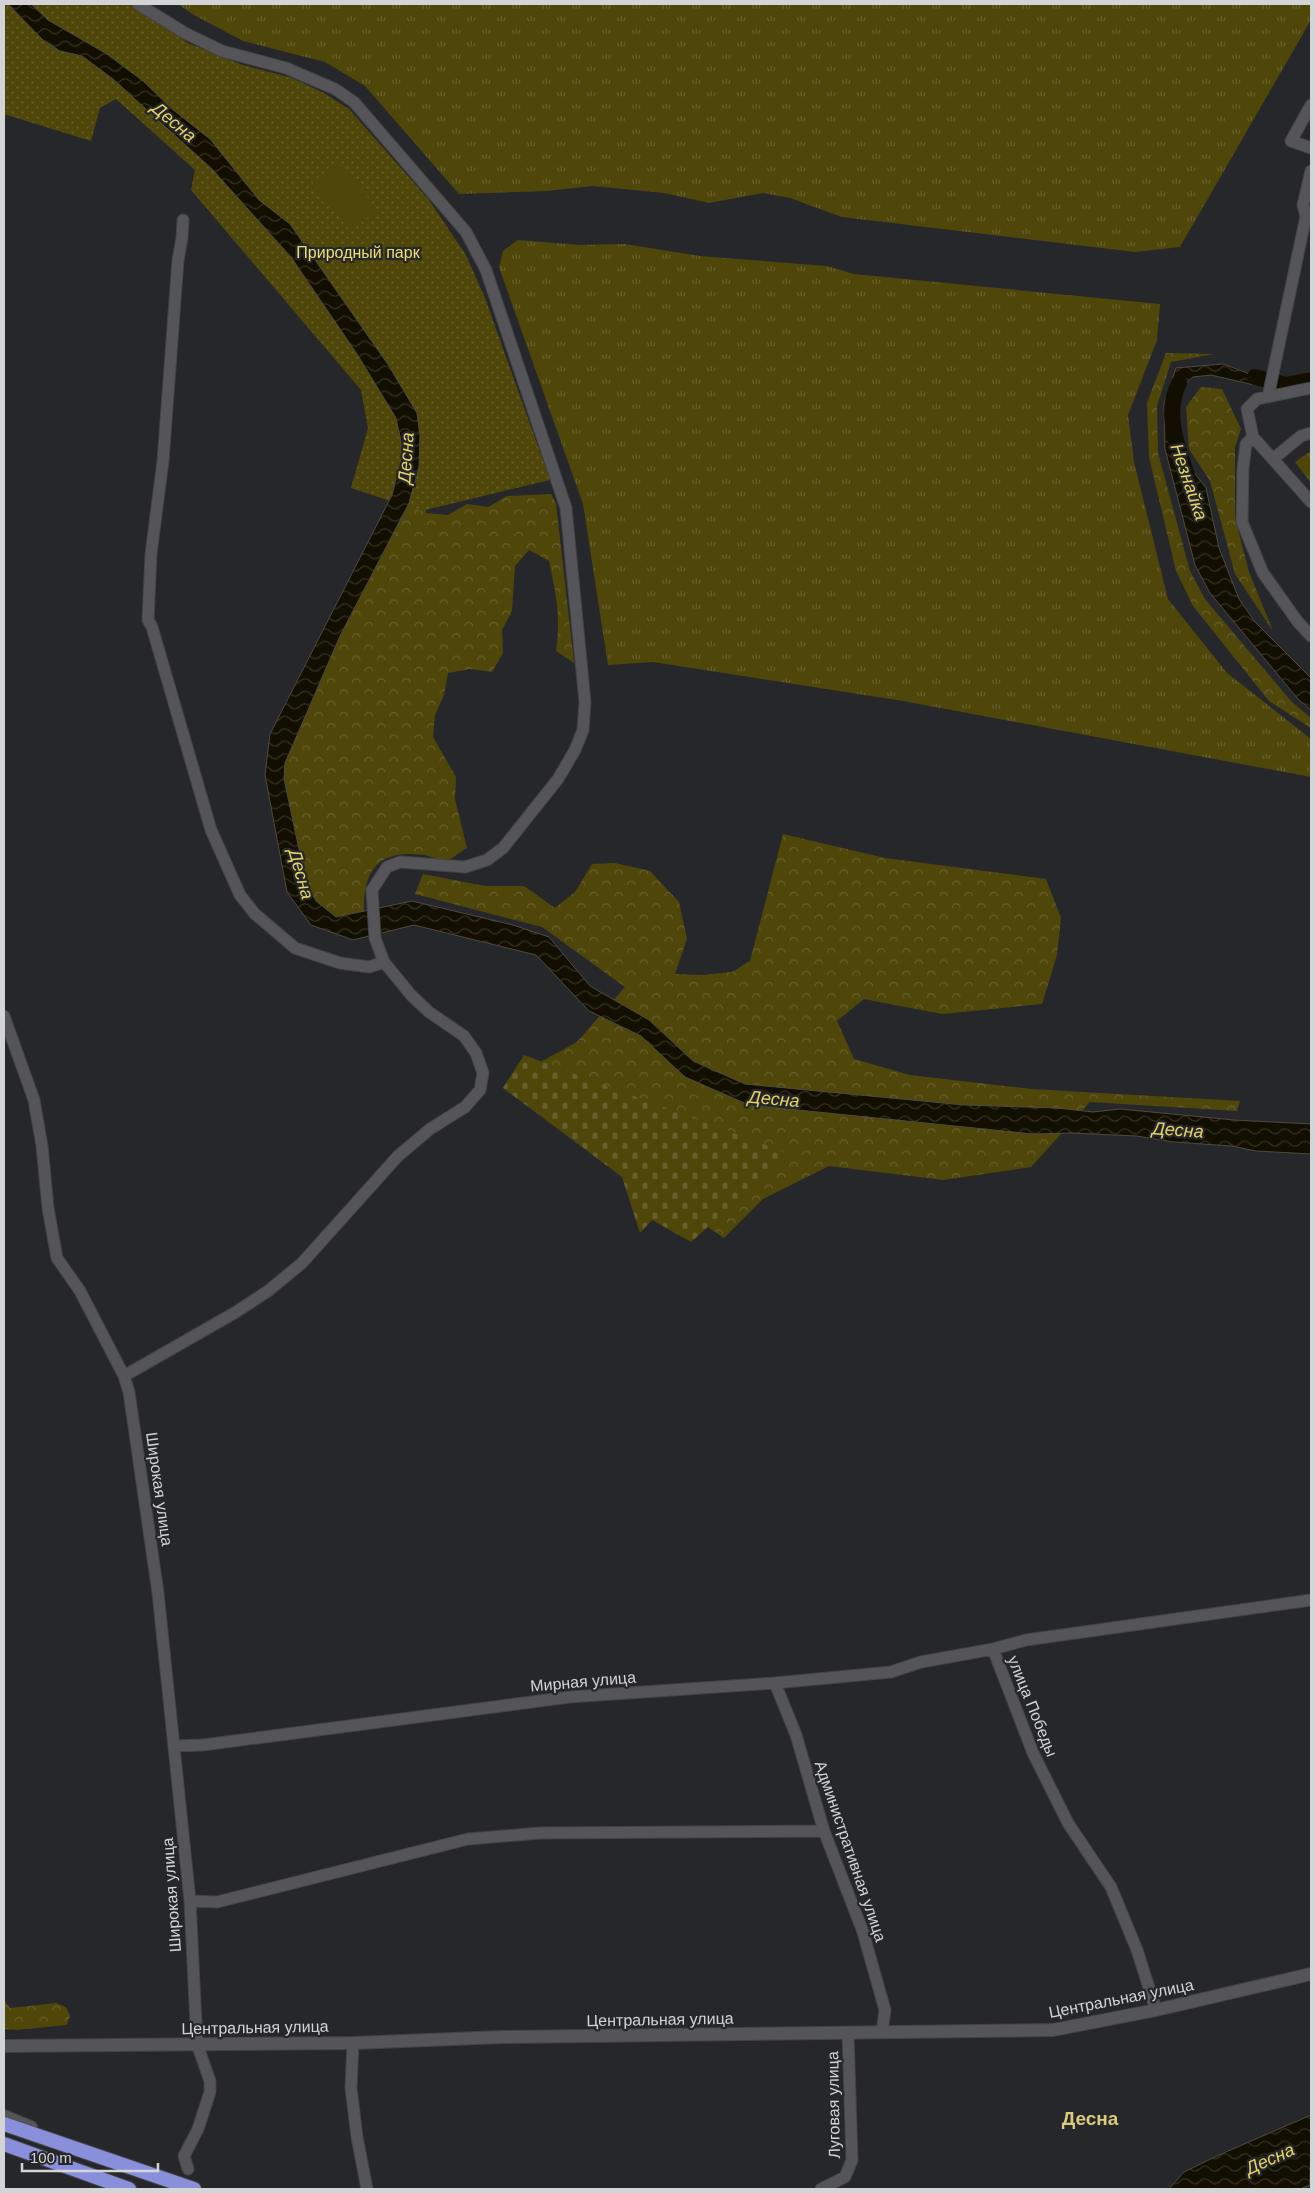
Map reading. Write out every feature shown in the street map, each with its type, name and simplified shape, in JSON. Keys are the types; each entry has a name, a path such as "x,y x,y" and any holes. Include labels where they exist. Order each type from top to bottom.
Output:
{"highway":[{"path":"4,2124 194,2189"},
{"path":"4,2144 129,2189"}],"street":[{"path":"124,1376 236,1312 268,1291 302,1262 398,1156 430,1129 465,1106 480,1090 483,1073 476,1053 464,1036 429,1012 384,962 375,938 372,890 387,867 400,862 465,867 487,860 503,848 558,779 575,750 583,730 585,702 566,508 486,270 466,232 354,102 335,89 286,68 222,51 185,33 138,4"},
{"path":"1311,105 1291,141 1311,148"},
{"path":"1268,394 1306,216 1303,205 1311,171"},
{"path":"183,220 178,260 163,461 151,554 148,620 211,830 240,896 255,914 295,948 340,963 369,967 384,962"},
{"path":"1311,388 1268,394 1257,399 1247,409 1253,437 1311,502"},
{"path":"1273,459 1302,436 1311,433"},
{"path":"1253,437 1246,444 1243,468 1242,522 1263,573 1298,622 1311,636"},
{"name":"Широкая улица","path":"4,1016 34,1100 42,1146 48,1208 56,1258 80,1291 124,1376 129,1392 149,1520 174,1746 190,1901 197,2044 210,2081 210,2092 198,2129 184,2156 188,2169"},
{"name":"улица Победы","path":"1156,2010 1137,1950 1111,1887 1068,1823 1037,1761 993,1649 1026,1640 1311,1600"},
{"name":"Мирная улица","path":"174,1746 203,1745 570,1697 775,1683 891,1672 921,1662 993,1649"},
{"name":"Административная улица","path":"775,1683 796,1735 824,1831 863,1932 885,2010 882,2032"},
{"path":"190,1901 217,1902 468,1839 540,1833 824,1831"},
{"name":"Центральная улица","path":"4,2046 354,2043 503,2037 1053,2030 1156,2010 1311,1974"},
{"name":"Луговая улица","path":"821,2189 846,2177 852,2160 848,2034"},
{"path":"354,2043 351,2088 357,2136 367,2189"},
{"path":"4,2116 76,2148"}],"green space":[{"name":"Природный парк","path":"4,4 129,4 188,43 243,65 292,78 324,93 349,109 429,200 466,255 485,298 550,480 421,511 351,488 368,428 361,390 191,190 195,170 116,99 100,108 91,141 4,114"},
{"path":"178,4 1311,4 1311,20 1180,247 1135,252 842,217 790,198 763,193 709,203 664,193 593,186 546,191 459,194 365,86 325,62 243,41 194,15"},
{"path":"340,161 377,210 350,231 312,182"},
{"path":"518,240 580,245 624,244 700,256 827,266 854,274 1160,304 1157,340 1128,415 1134,462 1168,599 1227,673 1311,739 1311,777 903,701 653,662 608,665 583,504 499,267 503,251"},
{"path":"1166,353 1214,354 1171,362 1157,406 1158,453 1190,571 1205,599 1291,701 1311,718 1311,728 1269,701 1193,606 1176,571 1149,457 1147,403"},
{"path":"1201,387 1222,389 1241,429 1235,447 1235,518 1249,572 1273,631 1235,574 1210,481 1189,449 1186,407"},
{"path":"1311,451 1311,483 1295,462"},
{"path":"426,491 426,513 448,515 467,504 488,507 507,496 551,494 556,503 574,663 556,651 557,606 549,561 529,550 515,566 512,611 502,630 503,653 492,672 470,669 448,673 444,695 435,715 433,737 456,777 455,799 467,848 447,860 409,854 396,855 385,859 371,873 364,896 364,911 336,917 316,901 306,882 284,779 285,763 340,636 409,503"},
{"path":"783,834 885,858 1046,879 1061,918 1057,955 1042,1004 942,1014 864,999 837,1021 854,1059 910,1075 1032,1089 1240,1101 1237,1111 1090,1102 1031,1167 943,1180 829,1166 763,1199 724,1238 649,1187 524,1071 577,1042 625,987 542,927 415,894 423,874 485,886 524,886 555,908 575,892 592,864 615,863 650,871 679,902 687,939 675,974 703,975 732,972 750,961"},
{"path":"524,1055 790,1154 691,1242 652,1220 640,1233 622,1177 503,1088"},
{"path":"4,1993 5,2001 10,2008 56,2003 66,2007 70,2016 67,2025 17,2030 4,2029"}],"water":[{"path":"8,4 31,4 48,20 107,54 143,81 172,109 210,139 259,200 290,224 389,366 417,413 420,436 419,467 409,503 340,636 285,763 284,779 306,882 316,901 336,917 412,901 513,925 549,937 590,986 649,1020 693,1061 745,1084 964,1105 1057,1108 1093,1112 1120,1109 1234,1120 1311,1124 1311,1154 1256,1151 1231,1146 1174,1142 1137,1136 1071,1133 1033,1134 749,1105 685,1077 641,1036 589,1011 536,955 414,925 353,940 311,925 287,892 265,775 270,734 392,495 403,451 396,418 357,354 291,257 212,169 113,79 82,56 60,51 43,40"},
{"path":"1223,364 1277,384 1294,381 1311,371 1311,385 1280,391 1211,375 1193,377 1175,393 1171,429 1179,453 1206,488 1219,548 1239,599 1255,622 1311,678 1311,710 1298,699 1210,593 1195,565 1165,449 1164,404 1176,368"},
{"path":"1311,2115 1310,2185 1300,2189 1169,2189 1184,2172"}],"waterway":[{"name":"Незнайка","path":"1255,377 1286,385 1311,380"},
{"name":"Незнайка","path":"1179,383 1175,394 1172,418 1179,453 1187,475"}],"district":[{"name":"Десна","path":"1090,2118"}]}
